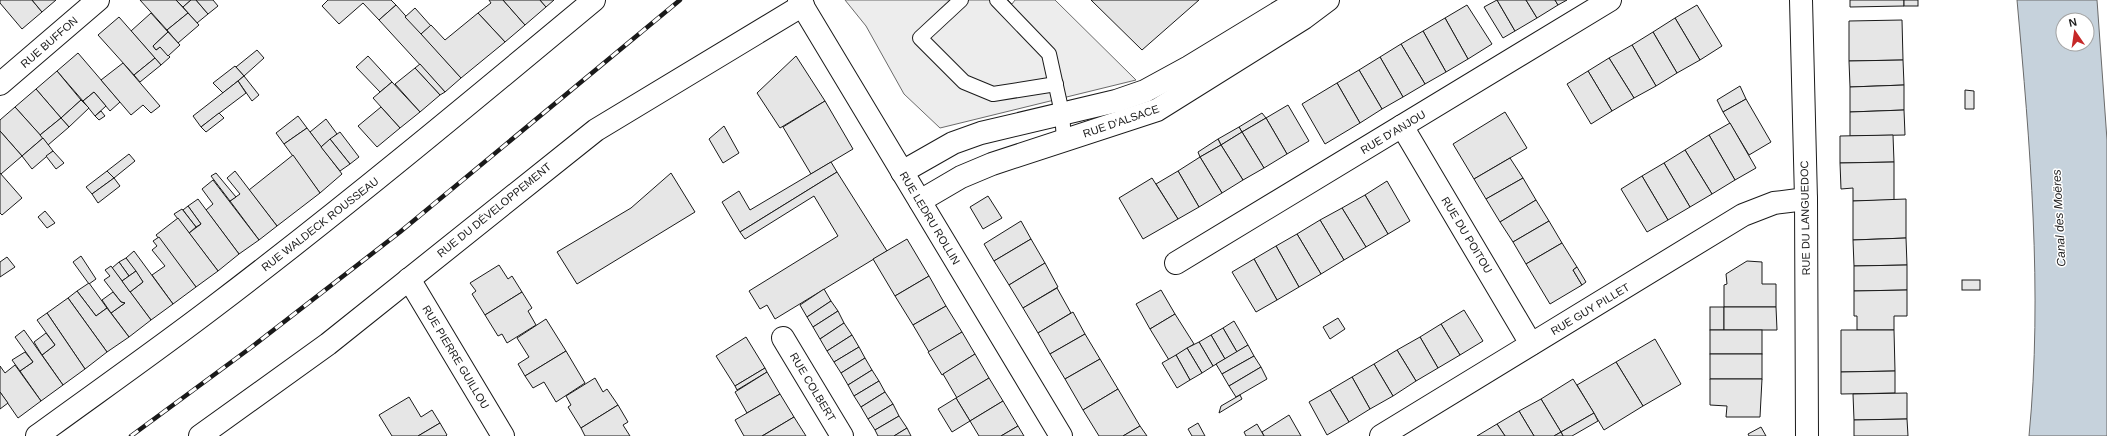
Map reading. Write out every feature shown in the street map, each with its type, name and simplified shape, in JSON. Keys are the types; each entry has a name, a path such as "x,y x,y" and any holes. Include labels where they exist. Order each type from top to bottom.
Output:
{"street":[{"name":"RUE BUFFON","path":"0,84 98,0"},
{"name":"RUE WALDECK ROUSSEAU","path":"37,436 214,307 268,265 444,125 594,0"},
{"name":"RUE D'ALSACE","path":"902,172 967,137 1116,101 1145,91 1188,67 1299,0"},
{"name":"RUE D'ALSACE","path":"920,201 981,168 1157,110 1304,18 1328,0"},
{"name":"RUE D'ANJOU","path":"1176,263 1610,0"},
{"name":"RUE DU LANGUEDOC","path":"1801,0 1806,199 1807,436"},
{"name":"RUE LEDRU ROLLIN","path":"801,3 1062,436"},
{"name":"RUE DU DÉVELOPPEMENT","path":"200,436 309,358 596,130 801,3"},
{"name":"RUE DU POITOU","path":"1402,126 1531,344"},
{"name":"RUE GUY PILLET","path":"1387,434 1531,344 1754,210 1783,200 1806,199"},
{"name":"RUE PIERRE GUILLOU","path":"409,279 503,436"},
{"name":"RUE COLBERT","path":"783,338 842,436"}],"lane":[{"path":"961,0 920,38 964,82 993,94 1056,84"},
{"path":"997,0 1049,54 1062,113 1064,140"}],"shaded area":[{"path":"845,0 1008,0 1012,4 1015,0 1055,0 1136,80 940,128 904,94 866,26"}],"water":[{"name":"Canal des Moëres","path":"2017,0 2097,0 2107,140 2107,436 2029,436 2033,382 2035,273 2026,109"}],"building":[{"path":"0,0 32,0 42,12 22,29 0,3"},
{"path":"32,0 56,0 42,12"},
{"path":"140,0 176,0 188,13 167,30"},
{"path":"176,0 191,0 183,7"},
{"path":"191,0 196,0 208,14 197,23 183,7"},
{"path":"196,0 213,0 218,6 208,14"},
{"path":"328,0 391,0 396,5 379,20 363,3 339,24 322,6"},
{"path":"489,0 503,0 525,25 505,42 478,13 491,3"},
{"path":"503,0 540,0 546,7 525,25"},
{"path":"540,0 554,0 546,7"},
{"path":"1091,0 1199,0 1142,50"},
{"path":"1497,0 1515,31 1503,38 1484,7"},
{"path":"1497,0 1526,0 1537,18 1515,31"},
{"path":"1526,0 1555,0 1558,5 1537,18"},
{"path":"1555,0 1567,0 1558,5"},
{"path":"1850,0 1904,0 1904,6 1850,7"},
{"path":"1904,0 1918,0 1918,6 1904,6"},
{"path":"396,5 461,78 445,92 379,20"},
{"path":"1467,5 1492,44 1468,59 1445,18"},
{"path":"1697,5 1722,46 1700,60 1675,18"},
{"path":"415,8 431,26 421,34 405,17"},
{"path":"151,13 168,32 153,46 156,50 160,47 170,57 161,65 131,31"},
{"path":"188,13 199,25 178,43 167,30"},
{"path":"478,13 505,42 461,78 421,34 431,25 445,40"},
{"path":"119,17 155,58 134,75 98,35"},
{"path":"1445,18 1468,59 1446,72 1423,31"},
{"path":"1675,18 1700,60 1677,73 1653,32"},
{"path":"1902,20 1903,60 1849,61 1849,21"},
{"path":"1423,31 1446,72 1425,84 1401,44"},
{"path":"168,32 180,45 168,56 160,47 156,50 153,46"},
{"path":"1653,32 1677,73 1656,86 1632,45"},
{"path":"1401,44 1425,84 1403,97 1380,57"},
{"path":"1632,45 1656,86 1634,98 1609,58"},
{"path":"257,50 264,58 244,76 236,67"},
{"path":"78,53 120,102 110,111 94,92 83,101 57,71"},
{"path":"368,56 392,82 380,92 356,67"},
{"path":"796,56 825,101 780,128 757,93"},
{"path":"1380,57 1403,97 1382,109 1359,70"},
{"path":"155,58 161,65 140,82 134,75"},
{"path":"1609,58 1634,98 1612,111 1588,71"},
{"path":"1903,60 1904,85 1850,87 1849,61"},
{"path":"123,63 160,106 151,113 143,105 131,115 101,80"},
{"path":"420,64 445,92 440,95 415,68"},
{"path":"235,66 244,76 223,93 213,83"},
{"path":"415,68 440,95 420,112 395,84"},
{"path":"1359,70 1382,109 1360,123 1337,83"},
{"path":"57,71 81,100 61,118 36,89"},
{"path":"1588,71 1612,111 1591,124 1567,84"},
{"path":"244,76 259,95 252,101 238,81"},
{"path":"238,81 246,93 201,127 193,116"},
{"path":"392,82 420,112 400,128 373,98"},
{"path":"1337,83 1360,123 1325,144 1302,104"},
{"path":"1904,85 1904,110 1850,112 1850,87"},
{"path":"1740,86 1746,99 1723,112 1717,100"},
{"path":"36,89 61,118 40,135 15,107"},
{"path":"1965,90 1974,91 1974,109 1965,109"},
{"path":"94,92 106,106 95,116 83,101"},
{"path":"1746,99 1771,142 1749,155 1723,112"},
{"path":"81,100 89,108 69,127 61,118"},
{"path":"825,101 853,149 811,174 783,127"},
{"path":"1288,105 1309,141 1287,154 1266,118"},
{"path":"15,107 43,138 22,156 0,131 0,120"},
{"path":"381,107 400,128 377,147 358,126"},
{"path":"1904,110 1905,135 1850,136 1850,112"},
{"path":"101,111 105,116 99,120 95,116"},
{"path":"1505,112 1527,148 1474,179 1453,144"},
{"path":"219,113 224,118 206,132 201,127"},
{"path":"1262,113 1266,118 1242,132 1239,127"},
{"path":"298,116 307,128 284,144 276,133"},
{"path":"61,118 69,127 48,145 40,135"},
{"path":"1266,118 1287,154 1264,168 1242,132"},
{"path":"326,119 337,134 321,147 310,132"},
{"path":"1730,123 1756,168 1735,180 1709,135"},
{"path":"724,126 739,153 723,163 709,139"},
{"path":"1239,127 1242,132 1221,145 1218,139"},
{"path":"307,128 342,174 320,193 284,144"},
{"path":"0,131 22,156 1,174 0,173"},
{"path":"340,132 359,157 350,164 330,139"},
{"path":"1242,132 1264,168 1243,180 1221,145"},
{"path":"1709,135 1735,180 1712,194 1685,150"},
{"path":"1893,135 1894,162 1840,163 1840,136"},
{"path":"43,138 53,151 32,169 22,156"},
{"path":"330,139 350,164 340,171 321,147"},
{"path":"1218,139 1221,145 1200,157 1198,152"},
{"path":"1221,145 1243,180 1222,193 1200,157"},
{"path":"1685,150 1712,194 1690,207 1664,163"},
{"path":"53,151 64,163 56,169 46,156"},
{"path":"129,154 135,161 114,178 107,171"},
{"path":"293,155 320,193 277,226 249,190"},
{"path":"1200,157 1222,193 1199,207 1178,171"},
{"path":"1510,158 1523,178 1486,199 1474,179"},
{"path":"831,162 837,172 740,232 722,202 739,191 750,210"},
{"path":"1894,162 1894,200 1853,201 1853,188 1841,189 1840,163"},
{"path":"1664,163 1690,207 1668,220 1642,176"},
{"path":"107,171 114,178 92,194 86,187"},
{"path":"235,171 277,226 259,240 230,201 240,194 227,178"},
{"path":"1178,171 1199,207 1178,219 1156,184"},
{"path":"837,172 887,251 775,319 767,305 760,309 749,291 838,236 814,196 745,239 740,232"},
{"path":"0,173 22,198 2,215 0,213"},
{"path":"216,173 236,197 230,201 211,176"},
{"path":"671,173 695,212 577,284 557,252 631,208"},
{"path":"1642,176 1668,220 1647,232 1621,189"},
{"path":"114,178 120,186 98,203 92,194"},
{"path":"1152,178 1178,219 1143,239 1119,198"},
{"path":"1523,178 1536,200 1500,222 1486,199"},
{"path":"213,180 259,240 239,254 206,210 213,204 202,189"},
{"path":"1387,181 1410,221 1388,234 1365,195"},
{"path":"1365,195 1388,234 1366,247 1342,208"},
{"path":"988,196 1002,218 983,229 970,207"},
{"path":"198,199 239,254 218,271 189,233 201,224 188,206"},
{"path":"1906,199 1906,238 1853,240 1853,201"},
{"path":"1536,200 1549,221 1513,242 1500,222"},
{"path":"188,206 201,224 196,227 183,210"},
{"path":"1342,208 1366,247 1344,260 1320,220"},
{"path":"182,209 196,227 189,233 174,214"},
{"path":"45,211 55,223 47,228 38,217"},
{"path":"178,218 218,271 196,287 156,235"},
{"path":"1320,220 1344,260 1321,274 1297,234"},
{"path":"1021,221 1031,239 994,261 984,244"},
{"path":"1549,221 1562,243 1526,264 1513,242"},
{"path":"1297,234 1321,274 1299,287 1276,246"},
{"path":"159,237 196,287 173,304 152,275 165,266 152,250 157,246 153,241"},
{"path":"1906,238 1907,265 1854,266 1853,240"},
{"path":"907,239 929,276 895,296 873,259"},
{"path":"1031,239 1045,263 1009,285 994,261"},
{"path":"1562,243 1577,267 1573,270 1582,285 1550,304 1526,264"},
{"path":"1276,246 1299,287 1277,300 1254,259"},
{"path":"134,251 173,304 151,320 130,292 143,282 126,258"},
{"path":"81,256 96,279 89,284 73,262"},
{"path":"7,257 15,267 0,277 0,262"},
{"path":"126,258 136,271 129,276 119,262"},
{"path":"1254,259 1277,300 1256,312 1232,272"},
{"path":"1747,261 1762,262 1762,284 1776,284 1776,307 1724,307 1724,285 1727,284 1726,274"},
{"path":"119,262 129,276 122,281 112,268"},
{"path":"1045,263 1058,287 1023,308 1009,285"},
{"path":"499,265 508,279 512,276 522,292 485,315 472,294 476,291 470,283"},
{"path":"1907,265 1907,290 1854,291 1854,266"},
{"path":"111,266 151,320 129,337 111,313 125,303 121,302 104,280 110,276 105,270"},
{"path":"1577,267 1586,282 1582,285 1573,270"},
{"path":"136,271 143,282 130,292 122,281"},
{"path":"929,276 946,306 913,325 895,296"},
{"path":"1962,280 1980,280 1980,290 1962,290"},
{"path":"89,283 107,308 96,316 77,291"},
{"path":"1057,288 1071,313 1038,333 1023,308"},
{"path":"824,289 831,301 807,317 800,305"},
{"path":"1161,290 1175,314 1150,329 1136,304"},
{"path":"1907,290 1907,316 1894,316 1894,330 1857,330 1857,316 1854,316 1854,291"},
{"path":"77,291 96,316 107,308 129,337 107,352 68,298"},
{"path":"113,292 121,302 125,303 111,313 102,300"},
{"path":"522,292 532,308 528,311 536,325 507,343 502,334 498,336 485,315"},
{"path":"68,298 107,352 85,369 47,313"},
{"path":"831,301 838,311 813,327 807,317"},
{"path":"946,306 962,332 929,352 913,325"},
{"path":"1710,307 1724,307 1724,330 1710,330"},
{"path":"1724,307 1776,307 1777,330 1724,330"},
{"path":"1464,310 1483,341 1460,355 1441,324"},
{"path":"838,311 844,323 820,339 813,327"},
{"path":"1073,312 1085,334 1050,354 1038,333"},
{"path":"47,313 85,369 63,385 42,355 55,345 37,320"},
{"path":"1175,314 1194,344 1169,360 1150,329"},
{"path":"1338,318 1345,329 1330,339 1323,327"},
{"path":"546,319 566,351 525,376 518,364 529,357 517,338"},
{"path":"1234,321 1248,345 1237,352 1223,328"},
{"path":"844,323 852,335 827,351 820,339"},
{"path":"1441,324 1460,355 1438,368 1420,337"},
{"path":"1223,328 1237,352 1225,359 1211,335"},
{"path":"24,330 63,385 41,401 20,371 33,362 15,337"},
{"path":"1710,330 1762,330 1762,354 1710,354"},
{"path":"1841,330 1894,330 1895,371 1841,372"},
{"path":"962,332 975,354 942,375 928,352"},
{"path":"46,333 55,345 42,355 34,342"},
{"path":"1085,334 1100,359 1065,379 1050,354"},
{"path":"852,335 859,347 834,362 827,351"},
{"path":"1211,335 1225,359 1213,366 1199,342"},
{"path":"746,337 765,368 735,386 716,356"},
{"path":"1420,337 1438,368 1416,381 1397,350"},
{"path":"1655,339 1681,384 1643,406 1616,362"},
{"path":"1199,342 1213,366 1202,373 1187,348"},
{"path":"1248,345 1254,356 1222,374 1216,364"},
{"path":"859,347 865,358 841,373 834,362"},
{"path":"1187,348 1202,373 1190,380 1176,355"},
{"path":"1397,350 1416,381 1393,396 1374,364"},
{"path":"566,351 585,383 556,402 544,382 533,388 525,376"},
{"path":"25,352 33,362 20,371 12,360"},
{"path":"975,354 989,378 957,398 943,374"},
{"path":"1710,354 1762,354 1762,379 1710,379"},
{"path":"1176,355 1190,380 1177,388 1162,363"},
{"path":"1254,356 1261,367 1229,386 1222,374"},
{"path":"865,358 872,370 848,385 841,373"},
{"path":"1100,359 1118,389 1083,410 1065,379"},
{"path":"1616,362 1643,406 1604,430 1577,385"},
{"path":"1374,364 1393,396 1370,409 1352,377"},
{"path":"15,365 41,401 18,418 0,392 0,366 5,373"},
{"path":"1261,367 1267,379 1236,397 1229,386"},
{"path":"765,368 767,372 737,390 735,386"},
{"path":"872,370 879,381 854,396 848,385"},
{"path":"1895,371 1895,393 1841,394 1841,372"},
{"path":"767,372 780,394 747,413 735,392"},
{"path":"1352,377 1370,409 1349,422 1330,390"},
{"path":"595,378 603,392 607,389 618,405 581,428 568,407 571,405 566,396"},
{"path":"989,378 1003,401 970,421 956,398"},
{"path":"1573,379 1594,413 1561,432 1541,399"},
{"path":"1710,379 1762,379 1760,417 1726,417 1727,406 1710,405"},
{"path":"879,381 885,392 861,407 854,396"},
{"path":"1118,389 1140,426 1123,436 1099,436 1083,410"},
{"path":"1330,390 1349,422 1327,435 1309,402"},
{"path":"0,392 8,403 0,409"},
{"path":"885,392 893,404 868,419 861,407"},
{"path":"1907,393 1907,419 1854,420 1853,394"},
{"path":"780,394 794,417 762,436 744,436 735,420"},
{"path":"1240,395 1242,399 1219,413 1221,406"},
{"path":"409,397 421,417 432,410 440,423 418,436 392,436 379,415"},
{"path":"956,398 970,421 952,432 938,409"},
{"path":"1541,399 1561,432 1554,436 1534,436 1519,411"},
{"path":"1003,401 1018,426 1001,436 979,436 970,421"},
{"path":"893,404 899,416 875,430 868,419"},
{"path":"618,405 628,422 623,425 630,436 585,436 581,428"},
{"path":"1519,411 1534,436 1505,436 1497,424"},
{"path":"1594,413 1598,421 1572,436 1563,436 1561,432"},
{"path":"1289,415 1301,436 1264,436 1262,432"},
{"path":"899,416 907,428 894,436 878,436 875,430"},
{"path":"794,417 806,436 762,436 764,435"},
{"path":"1907,419 1908,436 1854,436 1854,420"},
{"path":"440,423 447,435 446,436 418,436"},
{"path":"1198,423 1205,436 1192,436 1188,429"},
{"path":"1257,424 1264,436 1246,436 1244,432"},
{"path":"1497,424 1505,436 1477,436"},
{"path":"1018,426 1024,436 1001,436"},
{"path":"1140,426 1147,436 1123,436"},
{"path":"1761,427 1766,436 1749,436 1748,434"},
{"path":"907,428 911,436 894,436"},
{"path":"1561,432 1563,436 1554,436"}],"railway":[{"path":"131,436 249,349 400,232 680,0"}]}
